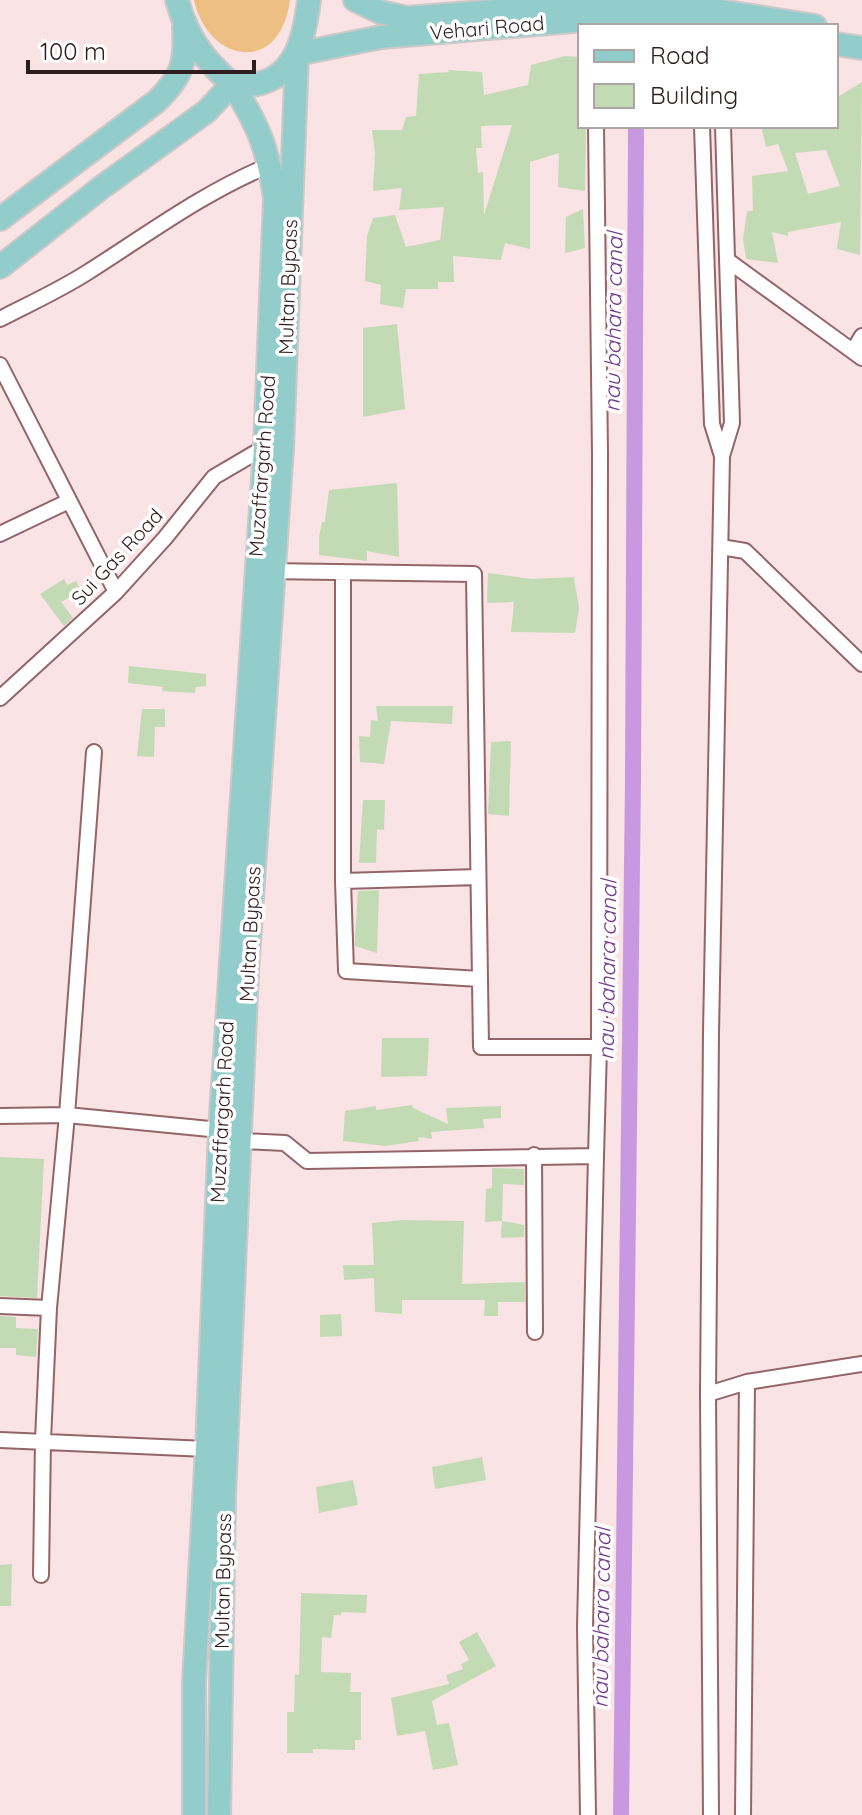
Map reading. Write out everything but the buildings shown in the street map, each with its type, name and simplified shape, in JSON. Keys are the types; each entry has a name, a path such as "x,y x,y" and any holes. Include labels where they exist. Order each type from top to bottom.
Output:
{"main road":[{"path":"0,219 157,101 176,82 186,57 184,27 177,0"},
{"name":"Multan Bypass","path":"219,1815 224,1495 242,1141 264,571 282,448 297,54 309,0"},
{"name":"Vehari Road","path":"355,0 380,12 407,18 480,6 602,16"},
{"name":"Vehari Road","path":"297,54 381,37 672,7 697,19 768,24"},
{"name":"Muzaffargarh Road","path":"184,27 215,69 232,84 255,120 270,165 275,199 265,447 264,571 220,1130 194,1683 194,1815"},
{"path":"838,29 862,33"},
{"path":"838,44 862,48"},
{"path":"0,267 102,187 207,111 232,84 257,84 280,75 297,54"}],"street":[{"path":"588,1815 585,1627 599,1047 600,454 596,128"},
{"path":"702,128 712,424 722,456"},
{"path":"711,1815 708,1394 711,1033 722,456 732,423 723,128"},
{"path":"0,319 85,274 168,218 234,180 270,165"},
{"path":"703,172 725,172"},
{"path":"727,260 858,355 862,336"},
{"path":"0,365 116,592"},
{"name":"Sui Gas Road","path":"0,698 116,592 214,477 265,447"},
{"path":"0,534 69,501"},
{"path":"721,547 745,551 862,664"},
{"path":"264,571 474,574 481,1047 599,1047"},
{"path":"343,572 346,971 480,979"},
{"path":"41,1575 49,1308 94,752"},
{"path":"343,881 478,877"},
{"path":"0,1116 67,1115 220,1130"},
{"path":"242,1141 285,1143 307,1161 596,1156"},
{"path":"534,1155 535,1332"},
{"path":"0,1306 49,1308"},
{"path":"708,1394 747,1382 862,1364"},
{"path":"743,1815 747,1382"},
{"path":"0,1440 207,1449"}],"shaded area":[{"path":"194,0 290,0 284,24 273,41 259,50 244,52 228,48 214,37 202,21"}],"waterway":[{"name":"nau bahara canal","path":"621,1815 633,779 636,128"}]}
